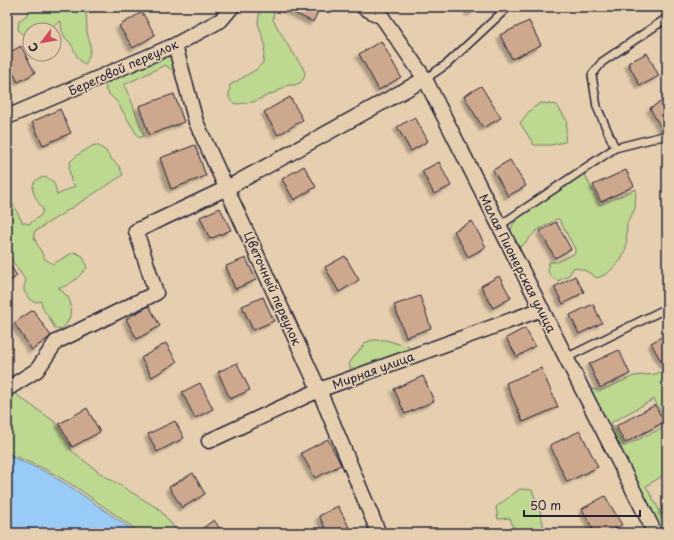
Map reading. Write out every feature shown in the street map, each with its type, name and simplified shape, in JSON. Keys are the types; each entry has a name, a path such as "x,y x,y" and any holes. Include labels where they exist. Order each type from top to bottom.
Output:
{"street":[{"name":"Береговой переулок","path":"7,117 176,45 221,20 232,7"},
{"name":"Малая Пионерская улица","path":"363,7 382,17 425,79 655,533"},
{"name":"Цветочный переулок","path":"176,45 196,122 319,390 374,531"},
{"path":"7,389 37,370 56,342 156,293 136,231 227,188 425,79"},
{"name":"Мирная улица","path":"209,441 319,390 542,309"}],"lane":[{"path":"425,79 447,64 508,7"},
{"path":"615,148 597,107 592,75 602,62 667,18"},
{"path":"499,226 615,148 667,135"},
{"path":"566,358 667,308"}],"green space":[{"path":"30,7 86,7 87,32 90,44 90,52 87,62 85,64 82,63 76,55 71,43 65,37 62,30 61,21 22,22 22,34 21,33 18,28 19,21 27,15"},
{"path":"260,7 274,7 273,20 302,66 305,73 304,78 300,83 288,85 253,102 238,104 233,103 229,98 230,85 257,69 263,62 265,45 258,23"},
{"path":"166,54 174,54 179,75 165,65 124,85 144,136 139,138 117,102 106,91 105,83"},
{"path":"541,103 557,105 567,121 565,142 551,145 534,145 520,123 530,110"},
{"path":"94,145 99,146 106,151 112,160 119,166 123,175 34,232 36,242 45,259 53,264 74,252 83,256 87,268 70,284 58,287 68,297 71,304 70,317 65,326 60,330 55,328 44,311 41,301 35,302 30,300 24,291 26,281 8,254 7,195 22,222 29,224 41,215 43,210 33,190 36,180 46,177 52,181 56,188 57,195 75,186 71,181 69,169 70,162 76,156"},
{"path":"584,173 600,205 636,189 635,209 627,223 626,249 621,260 607,274 597,278 586,271 574,267 569,275 558,281 549,274 549,262 557,262 575,253 575,249 559,219 556,219 536,231 522,246 518,247 512,240 512,226 519,217 532,209 542,200"},
{"path":"386,340 409,347 410,351 352,373 349,364 353,358 366,342"},
{"path":"667,368 667,424 654,399 611,423 624,446 667,426 667,475 664,475 646,486 667,524 667,533 660,533 588,391 594,389 600,391 634,376 656,374"},
{"path":"11,391 55,422 72,451 100,473 159,509 179,533 141,533 76,487 47,470 7,453 7,393"},
{"path":"520,489 532,490 540,510 545,533 515,533 510,518 498,519 496,507"}],"water":[{"path":"7,455 46,472 74,489 137,533 7,533"}],"building":[{"path":"284,7 320,7 313,22"},
{"path":"466,7 479,7 470,13"},
{"path":"142,12 155,35 133,48 119,26"},
{"path":"529,21 541,45 512,59 500,35"},
{"path":"381,41 401,77 379,90 359,54"},
{"path":"21,46 22,62 29,62 35,73 18,82 7,62 7,54"},
{"path":"647,53 659,76 640,86 628,63"},
{"path":"481,86 501,118 483,128 464,96"},
{"path":"174,94 184,122 149,135 139,106"},
{"path":"290,97 303,120 278,135 264,112"},
{"path":"666,99 667,127 662,130 650,108"},
{"path":"60,109 71,133 43,145 32,122"},
{"path":"415,117 428,141 411,151 397,127"},
{"path":"195,145 206,176 171,189 160,158"},
{"path":"510,160 526,186 508,196 493,170"},
{"path":"439,162 451,186 434,194 422,171"},
{"path":"304,166 316,187 294,200 282,179"},
{"path":"626,170 634,186 601,202 593,185"},
{"path":"220,208 231,230 210,239 200,217"},
{"path":"472,221 486,247 468,257 454,231"},
{"path":"556,222 571,249 555,258 540,231"},
{"path":"345,256 359,280 339,292 325,267"},
{"path":"246,258 256,280 235,289 226,266"},
{"path":"7,260 17,276 7,283"},
{"path":"499,276 511,298 493,308 481,286"},
{"path":"575,276 584,292 563,304 554,287"},
{"path":"420,296 431,328 406,337 394,305"},
{"path":"263,297 274,321 253,330 242,306"},
{"path":"593,304 602,323 579,334 570,315"},
{"path":"149,306 160,326 137,339 126,319"},
{"path":"33,310 51,336 32,350 14,323"},
{"path":"525,328 535,346 517,357 506,338"},
{"path":"667,334 667,363 663,365 651,343"},
{"path":"166,343 177,362 152,377 141,358"},
{"path":"619,350 630,374 600,388 589,364"},
{"path":"237,363 250,390 230,399 218,372"},
{"path":"541,368 558,407 523,422 506,383"},
{"path":"423,376 434,401 405,414 394,389"},
{"path":"200,383 213,409 195,418 182,392"},
{"path":"655,405 664,422 625,443 616,426"},
{"path":"87,408 100,432 72,447 59,424"},
{"path":"175,421 184,438 157,452 148,434"},
{"path":"580,431 598,467 567,482 550,445"},
{"path":"328,439 341,465 315,478 301,453"},
{"path":"193,473 205,494 182,508 169,487"},
{"path":"605,496 622,525 607,533 595,533 582,509"},
{"path":"667,505 667,520 661,509"},
{"path":"338,506 350,529 342,533 328,533 319,516"},
{"path":"214,520 223,533 207,533 203,528"}]}
